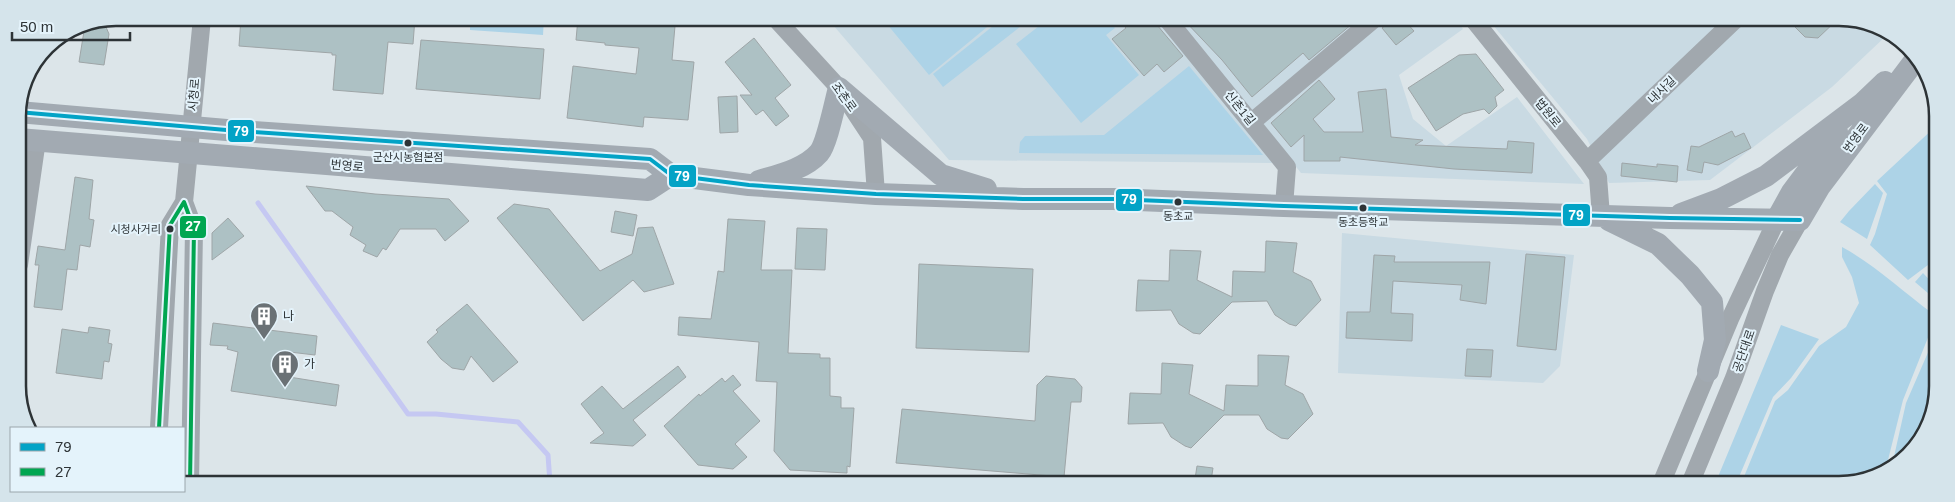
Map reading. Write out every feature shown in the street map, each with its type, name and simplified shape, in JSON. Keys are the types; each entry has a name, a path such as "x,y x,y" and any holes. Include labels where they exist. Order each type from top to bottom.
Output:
{"main road":[{"path":"1777,220 1792,192 1833,137 1863,103 1908,59"},
{"name":"번영로","path":"1800,220 1820,186 1913,65"},
{"path":"749,185 791,170 812,160 821,151 839,88 941,175 973,186 1023,198"},
{"path":"1670,218 1721,199 1766,176 1863,103"},
{"path":"26,113 435,146 650,159 671,175 749,185 876,194 1113,199 1601,216 1800,220"},
{"name":"번영로","path":"28,139 648,190 671,175"},
{"path":"1601,216 1658,244 1690,275 1712,302 1715,340 1708,371"}],"street":[{"name":"시청로","path":"184,202 201,26"},
{"name":"조촌로","path":"782,26 839,88 872,138 876,194"},
{"name":"신촌1길","path":"1175,26 1287,167 1284,206"},
{"path":"1252,122 1366,26"},
{"name":"법원로","path":"1479,26 1598,177 1601,216"},
{"name":"내사길","path":"1587,161 1729,26"},
{"path":"26,167 28,139"},
{"path":"158,427 170,225 184,202"},
{"path":"184,202 194,228 190,476"},
{"path":"1664,476 1733,311 1777,220"},
{"name":"공단대로","path":"1693,476 1734,378 1780,255 1800,220"}],"shaded area":[{"path":"470,26 544,26 543,35 470,30"},
{"path":"834,26 1163,26 1275,163 949,160"},
{"path":"889,26 988,26 929,75"},
{"path":"993,26 1021,26 943,87 933,74"},
{"path":"1039,26 1113,26 1115,28 1106,35 1139,75 1081,123 1016,44"},
{"path":"1184,26 1461,26 1463,29 1399,75 1413,119 1446,146 1517,97 1584,184 1301,173"},
{"path":"1494,26 1845,26 1862,29 1884,38 1832,87 1710,180 1609,183 1587,139"},
{"path":"1189,66 1263,155 1019,153 1020,142 1025,136 1104,135"},
{"path":"1929,133 1929,264 1908,280 1870,245 1887,194 1877,181"},
{"path":"1875,184 1883,193 1867,239 1840,222"},
{"path":"1342,233 1574,255 1560,366 1543,383 1338,373"},
{"path":"1842,247 1877,270 1929,311 1929,335 1903,400 1888,461 1862,473 1845,476 1744,476 1775,401 1788,390 1819,346 1846,327 1859,303 1852,277 1842,257"},
{"path":"1923,273 1929,279 1929,294 1915,282"},
{"path":"1781,325 1819,339 1791,378 1773,397 1739,476 1718,476"},
{"path":"1929,350 1929,392 1924,415 1914,436 1894,457 1906,403"}],"building":[{"path":"240,26 414,26 413,44 388,42 383,94 333,90 336,55 332,55 332,53 239,46"},
{"path":"577,26 675,26 672,60 694,62 688,120 644,117 643,127 567,118 573,66 636,74 639,48 576,40"},
{"path":"1124,26 1158,26 1183,56 1164,72 1157,64 1144,76 1112,39 1126,28"},
{"path":"1190,26 1350,26 1309,60 1303,53 1252,97 1222,60"},
{"path":"1384,26 1409,26 1414,31 1396,45 1382,28"},
{"path":"1794,26 1831,26 1818,38 1805,37"},
{"path":"106,27 109,34 104,65 79,62 84,32"},
{"path":"754,38 791,85 775,98 789,116 776,126 763,110 756,115 740,95 752,95 725,62"},
{"path":"421,40 544,49 540,99 416,89"},
{"path":"1476,54 1504,90 1495,97 1497,106 1489,114 1484,109 1463,114 1436,131 1408,88 1459,55"},
{"path":"1319,80 1335,99 1313,119 1324,132 1363,132 1358,92 1386,89 1391,137 1423,140 1415,145 1507,149 1508,141 1534,143 1532,173 1454,169 1340,157 1340,161 1304,161 1304,135 1291,147 1271,123"},
{"path":"737,96 738,132 720,133 718,97"},
{"path":"1732,131 1735,137 1744,133 1751,148 1718,165 1704,162 1702,173 1687,170 1691,146 1699,147"},
{"path":"1622,163 1657,167 1657,164 1678,166 1677,182 1621,176"},
{"path":"75,177 93,180 89,219 94,220 90,247 80,245 77,270 67,269 62,310 34,307 39,265 35,265 38,246 65,250"},
{"path":"306,186 375,194 449,199 469,221 445,241 436,229 400,229 386,250 383,248 377,257 363,251 366,245 350,235 353,227 332,211 325,211"},
{"path":"514,204 549,209 600,271 632,254 638,228 653,227 674,284 644,292 633,280 583,321 497,218"},
{"path":"615,211 637,215 633,236 611,232"},
{"path":"228,218 244,236 212,260 212,233"},
{"path":"728,219 765,221 761,270 792,270 788,353 820,354 820,358 830,358 830,396 841,397 841,408 854,408 850,467 847,466 847,473 790,470 774,451 777,382 756,381 759,342 678,335 679,317 711,319 718,271 724,272"},
{"path":"797,228 827,229 825,270 795,269"},
{"path":"1266,241 1297,243 1293,272 1311,281 1321,300 1296,326 1275,315 1267,301 1232,302 1200,334 1193,333 1179,324 1171,310 1136,311 1138,280 1169,281 1170,250 1201,251 1197,280 1232,297 1233,271 1265,272"},
{"path":"1526,254 1565,257 1556,350 1517,346"},
{"path":"1374,255 1395,256 1394,262 1490,262 1486,304 1460,300 1462,285 1393,281 1391,313 1413,314 1412,341 1346,338 1347,312 1370,312"},
{"path":"919,264 1033,269 1029,352 916,348"},
{"path":"467,304 518,362 493,382 471,356 464,370 452,368 441,359 427,342 438,332 436,330"},
{"path":"213,323 317,336 315,355 281,351 283,376 339,385 336,406 231,391 238,352 227,349 228,346 210,345"},
{"path":"89,327 110,330 108,343 112,344 109,362 104,361 102,379 56,373 62,329 88,333"},
{"path":"1467,349 1493,350 1491,377 1465,376"},
{"path":"1258,355 1289,356 1285,385 1303,394 1313,414 1288,439 1281,438 1267,429 1259,415 1224,415 1191,448 1171,437 1163,423 1128,424 1130,393 1161,394 1162,363 1193,365 1189,394 1224,411 1226,385 1258,386"},
{"path":"678,366 686,377 633,420 646,435 633,446 590,443 604,433 581,404 602,386 623,409"},
{"path":"733,375 741,385 733,391 760,421 735,444 747,457 733,469 698,465 664,426 699,394 700,396 722,378 725,382"},
{"path":"1046,376 1075,379 1082,387 1081,402 1071,402 1064,476 896,463 902,409 1035,421 1037,385"},
{"path":"1197,466 1213,468 1212,476 1195,476"}],"waterway":[{"path":"258,203 408,414 436,414 518,422 548,455 550,476"}],"transit line":[{"name":"79","path":"26,113 238,131 650,159 671,175 749,185 876,194 1023,199 1113,199 1670,218 1800,220"},
{"name":"27","path":"159,427 170,225 184,202 194,229 190,476"}],"place":[{"name":"군산시농협본점","path":"408,143"},
{"name":"동초교","path":"1178,202"},
{"name":"동초등학교","path":"1363,208"},
{"name":"시청사거리","path":"170,229"},
{"name":"나","path":"264,340"},
{"name":"가","path":"285,388"}]}
